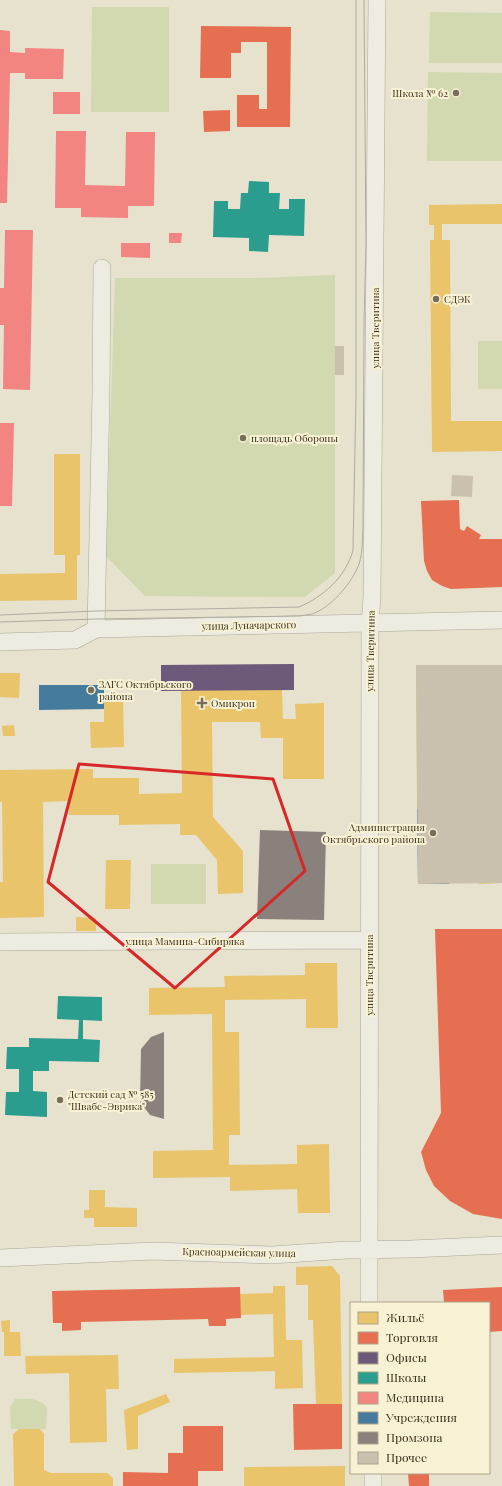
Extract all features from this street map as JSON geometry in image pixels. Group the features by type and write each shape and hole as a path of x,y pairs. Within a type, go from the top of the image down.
{"street":[{"name":"улица Тверитина","path":"369,1302 370,624 372,597 375,395 378,0"},
{"path":"96,629 102,268"},
{"name":"улица Луначарского","path":"0,642 75,640 96,629 164,626 370,624 502,620"},
{"name":"улица Мамина-Сибиряка","path":"0,942 369,940"},
{"name":"Красноармейская улица","path":"0,1258 153,1251 272,1255 502,1245"},
{"path":"373,1474 373,1486"}],"highlighted area":[{"path":"79,764 273,779 305,871 175,988 48,882"}],"green space":[{"path":"92,7 169,7 169,112 91,112"},
{"path":"430,12 502,13 502,63 429,63"},
{"path":"428,72 502,73 502,161 427,161"},
{"path":"335,275 335,573 305,597 145,596 106,556 115,278 257,278"},
{"path":"478,341 502,341 502,389 478,389"},
{"path":"151,864 206,864 206,904 151,904"},
{"path":"15,1399 36,1400 47,1407 46,1429 11,1429 10,1407"}],"building: Жильё":[{"path":"502,204 502,224 442,224 442,240 450,240 451,421 502,421 502,451 432,452 430,240 434,240 434,225 429,225 429,205"},
{"path":"54,454 80,454 80,555 77,555 77,600 0,601 0,574 65,573 65,555 54,555"},
{"path":"416,665 446,665 447,756 444,756 444,770 447,770 447,803 444,803 444,808 417,809"},
{"path":"490,665 502,665 502,704 490,704"},
{"path":"0,673 20,673 19,698 0,697"},
{"path":"181,690 282,690 283,719 296,719 295,704 324,703 324,779 283,779 283,738 261,738 260,722 212,722 213,817 243,851 243,893 218,894 217,860 196,835 180,835 180,824 119,825 119,815 69,815 69,801 43,802 44,917 0,918 0,882 3,882 0,770 93,769 93,778 139,778 139,794 182,793"},
{"path":"104,700 123,700 124,747 91,748 90,722 104,722"},
{"path":"14,725 15,736 3,736 2,726"},
{"path":"479,853 502,853 502,883 479,884"},
{"path":"106,860 131,860 130,909 105,909"},
{"path":"76,917 96,918 96,931 76,931"},
{"path":"305,963 337,963 338,1028 306,1028 306,999 225,1000 225,1032 239,1032 240,1135 229,1135 229,1165 297,1164 297,1145 329,1144 330,1213 298,1213 297,1189 230,1191 230,1177 153,1178 153,1151 213,1150 212,1014 149,1015 149,988 225,987 224,976 305,975"},
{"path":"89,1190 105,1190 105,1207 137,1208 137,1227 94,1227 94,1218 84,1218 84,1210 89,1210"},
{"path":"332,1266 340,1276 342,1404 316,1404 313,1320 308,1320 308,1285 296,1285 296,1267"},
{"path":"273,1286 285,1286 286,1340 302,1340 303,1388 275,1389 275,1371 174,1373 174,1359 274,1357 273,1314 240,1315 240,1294 273,1293"},
{"path":"10,1320 10,1332 20,1332 21,1356 4,1356 4,1332 2,1332 1,1321"},
{"path":"118,1355 119,1389 106,1389 107,1442 70,1443 69,1373 26,1374 25,1356"},
{"path":"166,1394 170,1402 138,1416 138,1449 127,1450 124,1410"},
{"path":"19,1429 40,1429 44,1434 44,1470 51,1473 107,1473 113,1478 113,1486 14,1486 13,1434"},
{"path":"345,1466 345,1486 244,1486 244,1467"}],"building: Торговля":[{"path":"201,26 291,27 290,127 237,127 237,95 259,95 259,109 267,109 267,42 241,42 241,53 231,53 231,78 200,78"},
{"path":"230,110 230,131 204,132 203,111"},
{"path":"459,500 460,529 464,531 467,526 481,535 479,539 502,539 502,587 451,589 432,580 427,571 424,561 421,501"},
{"path":"435,929 502,929 502,1219 473,1214 450,1201 434,1186 426,1170 421,1152 441,1113"},
{"path":"240,1287 241,1318 226,1319 226,1326 209,1326 208,1319 81,1322 81,1330 62,1331 62,1323 53,1323 52,1291"},
{"path":"502,1287 502,1331 490,1332 490,1302 444,1302 443,1290"},
{"path":"293,1404 342,1404 342,1449 294,1450"},
{"path":"183,1426 223,1426 223,1471 198,1471 198,1486 123,1486 123,1472 168,1473 168,1453 183,1453"},
{"path":"408,1474 429,1474 429,1486 409,1486"}],"building: Офисы":[{"path":"294,664 294,690 161,691 161,665"}],"building: Школы":[{"path":"249,181 269,182 269,193 280,193 279,209 289,209 289,199 305,199 304,236 269,235 268,252 249,251 249,238 213,237 214,201 228,201 228,209 240,209 241,193 248,193"},
{"path":"58,996 102,997 102,1021 83,1020 83,1039 100,1040 99,1062 49,1061 49,1071 33,1071 33,1091 47,1092 47,1117 5,1115 6,1092 19,1092 19,1069 6,1069 7,1047 29,1047 29,1038 78,1039 79,1020 57,1019"}],"building: Медицина":[{"path":"0,30 10,31 10,52 25,53 25,48 64,49 63,79 25,79 25,73 10,73 7,203 0,203"},
{"path":"53,92 80,92 80,114 53,114"},
{"path":"56,131 86,131 85,185 125,186 126,132 155,132 154,206 128,206 128,218 81,217 81,208 55,208"},
{"path":"5,230 33,230 30,390 3,389 4,325 0,325 0,288 4,288"},
{"path":"169,233 182,233 181,243 169,243"},
{"path":"121,243 150,243 150,258 121,257"},
{"path":"0,423 14,423 12,506 0,506"}],"building: Учреждения":[{"path":"39,685 104,685 104,709 39,710"},
{"name":"Администрация Октябрьского района","path":"448,808 449,884 418,884 417,809"}],"building: Промзона":[{"path":"260,830 326,832 324,920 257,919"},
{"path":"164,1032 164,1119 150,1115 140,1102 141,1049 151,1037"}],"building: Прочее":[{"path":"335,346 344,346 344,375 335,375"},
{"path":"452,475 473,476 472,497 451,496"},
{"path":"416,665 502,665 502,883 418,884"}],"tram line":[{"path":"0,615 96,611 299,607 325,592 345,569 353,550 356,396 356,0"},
{"path":"0,622 300,616 312,614 326,607 338,596 354,576 360,560 363,529 366,245 364,0"}],"place":[{"name":"Школа № 62","path":"456,93"},
{"name":"СДЭК","path":"436,299"},
{"name":"площадь Обороны","path":"243,438"},
{"name":"ЗАГС Октябрьского района","path":"91,690"},
{"name":"Омикрон","path":"202,703"},
{"name":"Администрация Октябрьского района","path":"433,833"},
{"name":"Детский сад № 585 \"Швабе-Эврика\"","path":"60,1100"}]}
